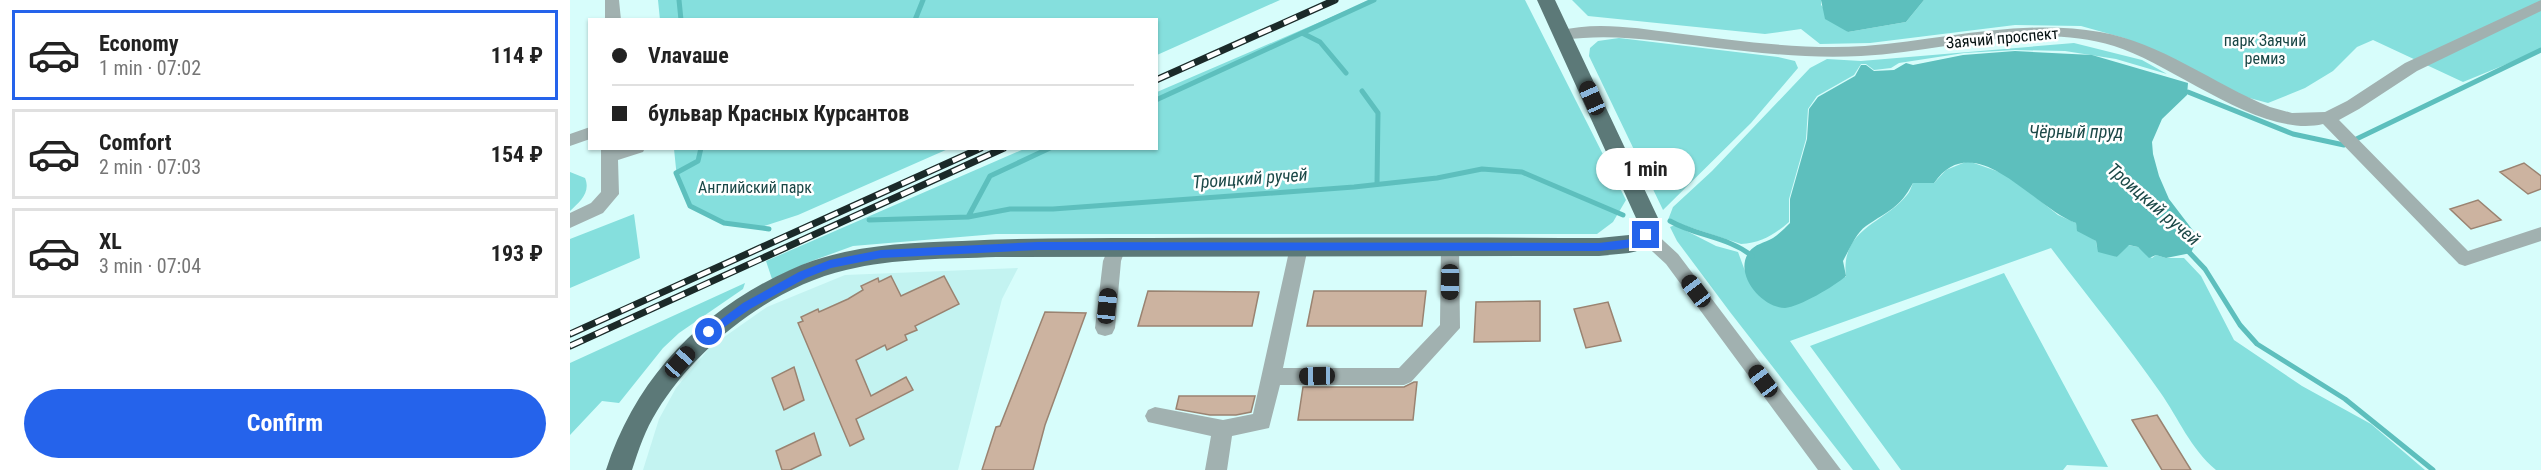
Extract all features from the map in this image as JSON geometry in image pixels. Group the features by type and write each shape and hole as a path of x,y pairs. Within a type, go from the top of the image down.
{"main road":[{"path":"619,470 636,427 674,369 709,332 768,293 830,264 881,254 1038,246 1621,246 1634,243 1646,235 1647,218 1546,0"}],"street":[{"path":"612,0 613,18"},
{"name":"Заячий проспект","path":"1563,35 1593,31 1622,32 1779,50 1832,52 1872,51 2036,33 2080,34 2115,41 2138,49 2226,94 2276,114 2298,119 2327,118 2338,114 2411,67 2541,5"},
{"path":"2327,118 2464,259 2541,234"},
{"path":"570,141 588,134"},
{"path":"570,221 586,215 607,200 612,187 610,152"},
{"path":"1646,235 1672,259 1830,470"},
{"path":"1273,377 1404,376 1450,328 1450,246"},
{"path":"1105,328 1112,261 1118,247"},
{"path":"1155,416 1223,429 1262,422 1299,247"},
{"path":"1216,470 1223,429"}],"shaded area":[{"path":"1018,268 1002,299 958,470 643,470 659,419 676,388 710,347 767,307 845,275"}],"green space":[{"path":"658,0 1280,0 1158,55 1158,18 660,18"},
{"path":"1371,0 1525,0 1626,200 1613,222 1597,234 996,234 853,246 772,279 766,261 1022,150 1158,150 1158,92"},
{"name":"парк Заячий ремиз","path":"1572,0 1821,0 1821,5 1848,32 1906,22 1924,0 2541,0 2541,50 2463,82 2373,40 2357,47 2333,71 2305,88 2268,103 2242,96 2124,38 2081,26 2015,25 1870,43 1820,44 1801,29 1765,34 1588,16"},
{"path":"1619,38 1778,57 1795,61 1798,68 1751,123 1663,210 1589,56 1590,48 1598,41"},
{"path":"2074,43 2142,60 2167,74 2116,59 2065,51 2015,50 1964,53 1899,63 1891,68 1874,70 1866,64 1861,64 1854,75 1817,96 1808,109 1806,139 1789,199 1789,222 1783,227 1761,240 1741,244 1668,220 1673,207 1712,171 1810,68 1827,59 1861,61"},
{"name":"Английский парк","path":"674,150 946,150 798,215 761,227 724,223 690,206 677,178"},
{"path":"1968,161 2008,175 2058,215 2076,223 2077,228 2096,241 2097,247 2117,257 2128,245 2138,247 2152,258 2156,255 2166,258 2184,258 2201,276 2234,340 2302,386 2371,424 2425,470 2216,470 2199,452 2147,374 2051,248 1790,341 1880,470 1853,470 1730,312 1677,241 1670,227 1675,225 1716,246 1738,252 1745,271 1846,277 1846,261 1857,237 1898,205 1908,194 1913,183 1934,183 1946,170"},
{"path":"570,172 585,178 587,188 581,200 570,211"},
{"path":"634,214 640,258 570,288 570,239"},
{"path":"2004,273 2108,467 2067,465 2063,470 1901,470 1810,346"},
{"path":"745,283 743,289 679,333 663,348 619,403 602,401 570,435 570,363"}],"water":[{"path":"1821,0 1924,0 1906,22 1848,32 1825,19"},
{"name":"Чёрный пруд","path":"2015,51 2092,55 2188,83 2187,95 2162,119 2152,142 2159,176 2169,199 2198,237 2191,253 2166,258 2156,255 2149,258 2138,247 2129,245 2117,257 2098,252 2096,241 2077,231 2076,223 2060,215 2005,176 1986,166 1968,162 1950,167 1934,183 1913,183 1898,204 1862,229 1843,261 1846,276 1834,285 1808,300 1785,308 1767,302 1759,296 1747,279 1745,261 1751,249 1773,238 1790,223 1790,199 1807,139 1809,109 1818,97 1855,76 1861,65 1866,65 1874,71 1894,70 1906,63 1913,65 1963,55"}],"building":[{"path":"2524,163 2541,176 2541,189 2528,194 2500,172"},
{"path":"2478,200 2501,220 2471,229 2450,209"},
{"path":"891,276 901,296 944,276 959,304 915,326 917,330 905,335 907,340 887,350 885,345 856,360 871,396 906,377 913,390 856,419 864,439 850,446 798,323 803,321 801,317 848,299 863,290 861,286 878,278 879,282"},
{"path":"1148,291 1259,292 1252,326 1138,326"},
{"path":"1314,291 1426,291 1422,326 1307,326"},
{"path":"1540,301 1540,341 1474,342 1476,302"},
{"path":"1608,302 1621,341 1586,348 1574,309"},
{"path":"1045,312 1086,313 1045,425 1033,470 982,470 996,427 1000,426"},
{"path":"794,367 804,400 784,410 772,378"},
{"path":"1417,382 1413,420 1298,420 1303,387 1404,387"},
{"path":"1179,396 1255,396 1251,412 1236,415 1210,415 1176,409"},
{"path":"2157,415 2191,470 2162,470 2132,420"},
{"path":"814,433 821,455 790,470 782,470 776,451"}],"waterway":[{"name":"Троицкий ручей","path":"679,0 681,18"},
{"path":"916,18 923,0"},
{"path":"1302,33 1374,0"},
{"path":"1158,99 1302,33"},
{"path":"1302,33 1320,42 1346,73"},
{"path":"2188,92 2293,134 2344,145 2541,50"},
{"path":"1362,91 1378,113 1377,184"},
{"name":"Троицкий ручей","path":"701,150 698,161 676,173 690,206 724,223 769,229"},
{"path":"968,217 990,176 1046,150"},
{"name":"Троицкий ручей","path":"968,217 1010,209 1053,209 1354,187 1437,178 1482,169 1522,172 1623,215"},
{"name":"Троицкий ручей","path":"869,220 968,217"},
{"name":"Троицкий ручей","path":"1670,221 1733,245 1752,256"},
{"name":"Троицкий ручей","path":"2187,250 2205,269 2240,325 2257,344 2345,399 2433,470"}],"railway":[{"path":"1158,79 1335,0"},
{"path":"570,334 977,150"},
{"path":"570,346 1000,150"}],"route":[{"path":"709,332 768,293 803,275 830,264 881,254 1038,246 1599,247 1634,243 1646,235"}]}
